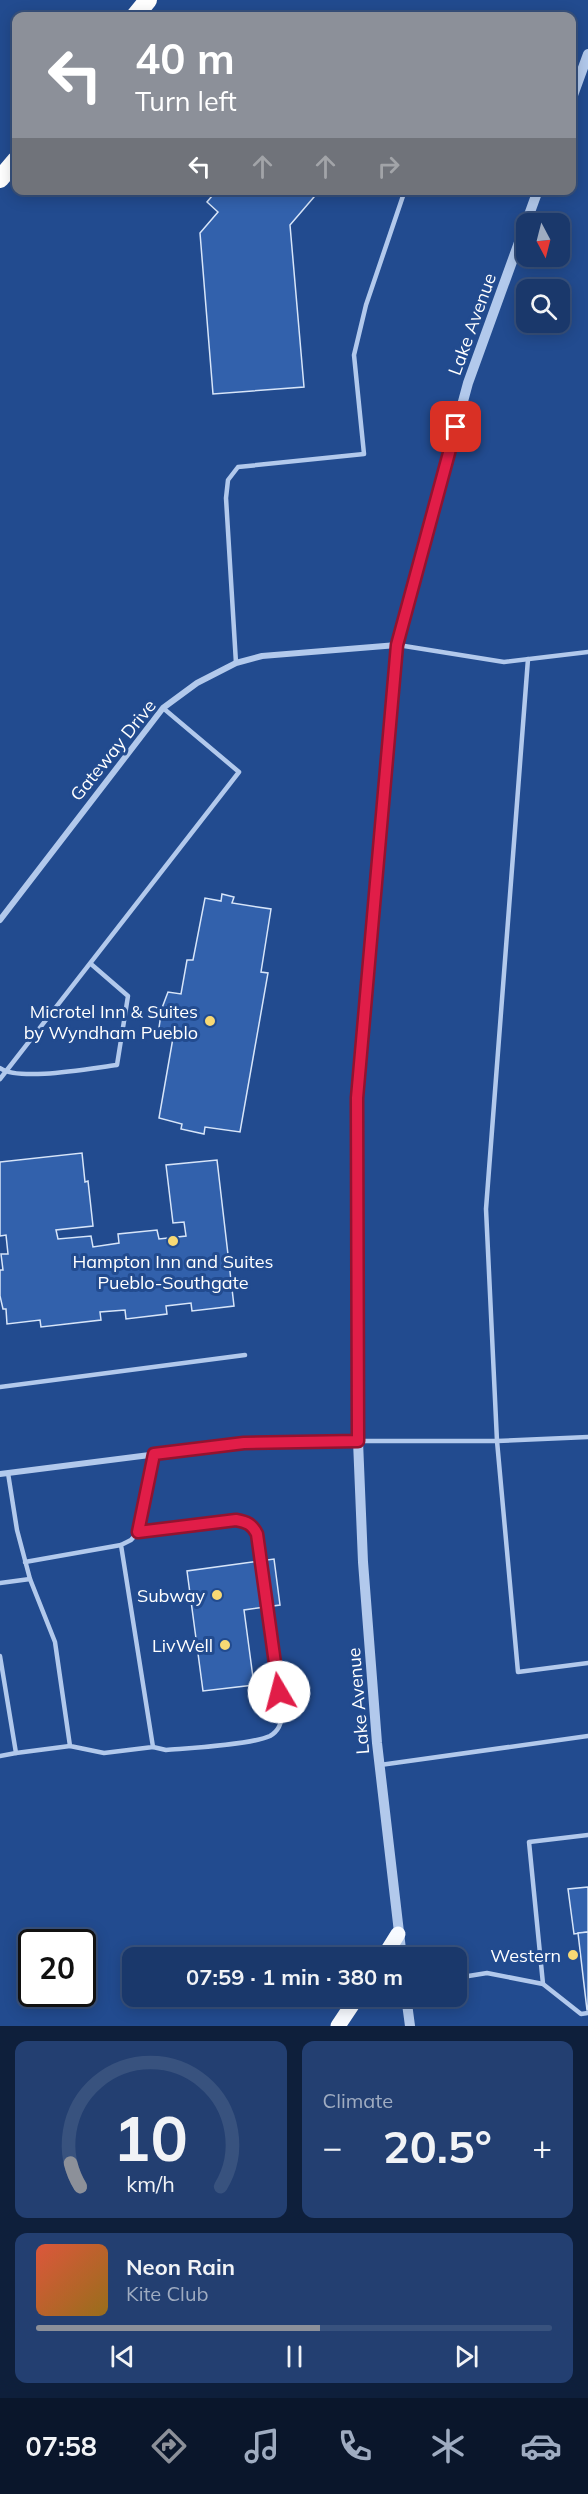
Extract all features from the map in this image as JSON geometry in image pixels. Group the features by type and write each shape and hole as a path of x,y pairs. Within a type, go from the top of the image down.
{"highway":[{"path":"138,12 148,0"},
{"path":"0,179 12,165"}],"main road":[{"path":"390,1947 399,1934"},
{"path":"338,2026 351,2007"}],"street":[{"path":"576,84 588,54"},
{"name":"Lake Avenue","path":"401,1947 380,1765 363,1562 358,1441 357,1098 397,645 468,383 536,195"},
{"name":"Gateway Drive","path":"0,920 163,708 197,683 236,663 262,656 397,645"},
{"path":"0,1474 244,1443 358,1441"},
{"path":"407,2007 410,2026"}],"lane":[{"path":"236,663 226,498 228,480 238,466 364,454 354,355 366,305 403,195"},
{"path":"397,645 504,662 588,652"},
{"path":"528,659 486,1209 497,1441 518,1672 588,1663"},
{"path":"0,1078 239,772 163,708"},
{"path":"0,1068 5,1072 35,1075 117,1065 128,996 91,964"},
{"path":"0,1387 245,1355"},
{"path":"358,1441 497,1441 588,1437"},
{"path":"25,1562 121,1545 131,1540 138,1532 154,1454"},
{"path":"8,1473 25,1562 55,1642 70,1746"},
{"path":"0,1756 70,1746 104,1753 153,1747 166,1750 255,1740 270,1736 282,1722 257,1534 253,1526 246,1521 236,1520 138,1532"},
{"path":"121,1545 153,1747"},
{"path":"0,1583 30,1579"},
{"path":"0,1656 16,1753"},
{"path":"380,1765 588,1736"},
{"path":"543,1984 529,1842 588,1835"},
{"path":"467,1976 487,1973 543,1984 581,2014 588,2013"}],"building":[{"path":"213,195 316,195 290,225 304,387 213,394 200,233 218,212 207,202"},
{"name":"Microtel Inn & Suites by Wyndham Pueblo","path":"222,894 234,897 232,903 271,909 261,972 268,973 240,1132 205,1127 204,1134 181,1129 182,1124 159,1118 173,1038 158,1034 162,1008 168,992 181,994 187,960 193,960 205,898 221,901"},
{"name":"Hampton Inn and Suites Pueblo-Southgate","path":"82,1153 93,1226 56,1230 58,1239 91,1236 93,1247 119,1243 118,1234 157,1230 159,1239 186,1236 184,1222 173,1223 166,1165 217,1160 234,1306 192,1311 191,1303 166,1306 167,1314 126,1319 125,1310 100,1312 101,1320 41,1327 40,1320 7,1324 6,1309 3,1309 0,1296 0,1270 3,1270 1,1254 8,1254 6,1235 0,1236 0,1162"},
{"path":"274,1559 280,1605 244,1610 254,1685 203,1691 187,1571"},
{"path":"588,1887 588,1932 574,1934 568,1889"},
{"path":"588,1932 588,2010 587,2010 578,1933"}],"place":[{"name":"Microtel Inn & Suites by Wyndham Pueblo","path":"210,1021"},
{"name":"Hampton Inn and Suites Pueblo-Southgate","path":"173,1241"},
{"name":"Subway","path":"217,1595"},
{"name":"LivWell","path":"225,1645"},
{"name":"Western","path":"573,1955"}],"route":[{"path":"279,1692 257,1534 253,1526 246,1521 236,1520 138,1532 154,1454 244,1443 358,1441 357,1098 397,645 456,427"}]}
